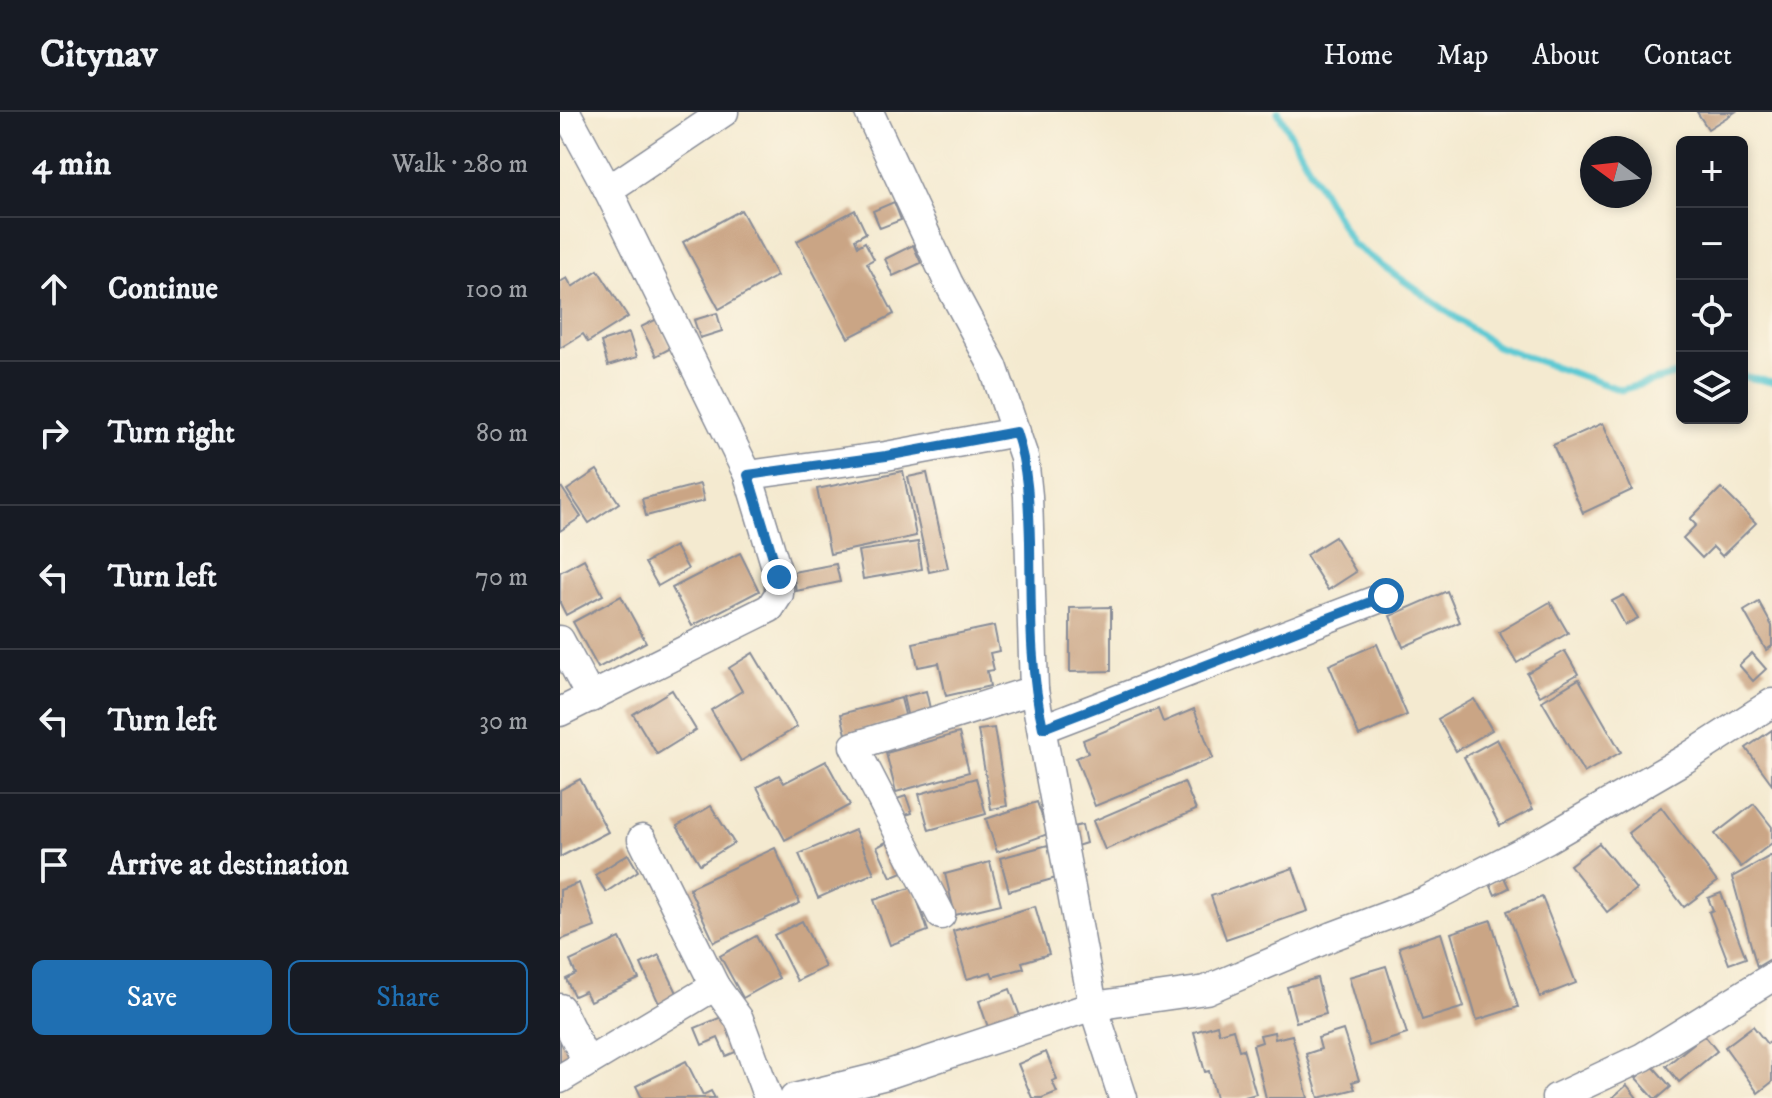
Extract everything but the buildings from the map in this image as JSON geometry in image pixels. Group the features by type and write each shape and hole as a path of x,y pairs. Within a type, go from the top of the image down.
{"street":[{"path":"560,712 770,608 779,594 779,577 748,475 608,190 566,112"},
{"path":"608,190 724,112"},
{"path":"869,112 948,282 993,366 1024,457 1034,690 1093,1006 1123,1098"},
{"path":"748,475 886,456 1016,432"},
{"path":"1043,728 1386,596"},
{"path":"560,640 591,698"},
{"path":"941,915 854,746 1034,690"},
{"path":"794,1098 883,1076 1093,1006 1206,990 1333,936 1426,901 1547,839 1685,759 1772,703"},
{"path":"642,839 715,986 739,1019 768,1098"},
{"path":"1556,1098 1643,1057 1772,977"},
{"path":"560,1079 715,986"},
{"path":"560,1008 587,1062"}],"waterway":[{"path":"1278,112 1352,244 1496,346 1621,390 1676,375"},
{"path":"1748,377 1772,382"}],"route":[{"path":"779,577 748,475 886,456 1016,432 1024,457 1028,496 1034,690 1043,728 1386,596"}]}
